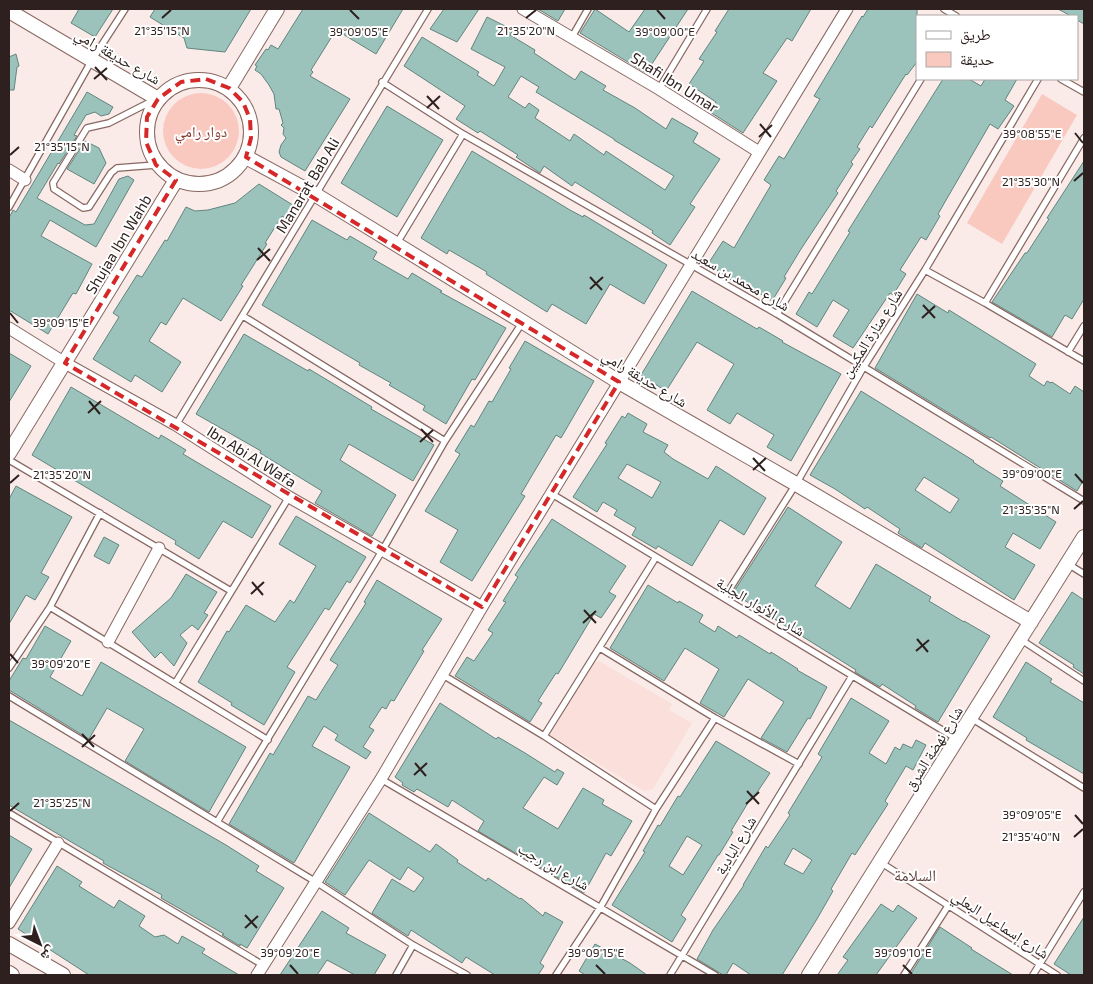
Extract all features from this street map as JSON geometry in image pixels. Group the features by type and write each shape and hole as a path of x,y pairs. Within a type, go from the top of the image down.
{"street":[{"path":"229,88 277,9"},
{"name":"Shafi Ibn Umar","path":"523,9 659,89 759,152"},
{"path":"260,970 381,779 482,607 847,9"},
{"name":"شارع حديقة رامي","path":"9,11 158,99"},
{"path":"206,79 229,88 243,102 250,119 251,138 246,156 233,172 215,182 195,185 176,180 156,165 146,142 147,117 158,99 181,82 206,79"},
{"name":"شارع حديقة رامي","path":"246,156 316,195 619,382 1031,622"},
{"path":"9,170 25,180"},
{"name":"Shujaa Ibn Wahb","path":"9,453 176,180"},
{"name":"Ibn Abi Al Wafa","path":"9,328 65,364 176,425 289,497 482,607"},
{"name":"شارع نهضة الشرق","path":"809,975 1084,537"},
{"path":"108,642 159,548"},
{"path":"9,923 58,843"},
{"path":"9,944 63,975"}],"lane":[{"path":"9,207 92,60 125,9"},
{"name":"Manarat Bab Ali","path":"176,425 316,195 382,82 428,9"},
{"path":"572,37 588,9"},
{"path":"659,89 707,9"},
{"path":"776,314 920,80"},
{"name":"شارع منارة المكيين","path":"724,598 796,484 863,368 925,270 1037,80"},
{"path":"1063,80 1084,92"},
{"name":"شارع محمد بن سعيد","path":"382,82 463,134 776,314 1084,501"},
{"path":"156,165 117,168 111,173 89,207 83,208 54,189 53,183 87,128 109,123 158,99"},
{"path":"396,245 463,134"},
{"path":"985,303 1084,138"},
{"path":"925,270 1084,362"},
{"path":"243,316 444,441"},
{"path":"218,822 382,551 444,441 523,322"},
{"path":"1068,352 1084,326"},
{"path":"9,460 231,591"},
{"name":"شارع الأنوار الجلية","path":"552,494 957,739"},
{"path":"176,682 289,497"},
{"path":"9,668 50,607 100,513"},
{"path":"544,736 656,557"},
{"path":"1068,564 1084,574"},
{"path":"50,607 176,682 268,740"},
{"path":"1020,639 1084,681"},
{"path":"600,648 715,718 799,764"},
{"path":"443,675 544,736 656,809"},
{"name":"شارع البادية","path":"670,975 852,676"},
{"path":"9,696 316,882 413,945 467,975"},
{"path":"556,975 600,908 656,809 715,718"},
{"path":"971,718 1084,788"},
{"name":"شارع ابن رجب","path":"381,779 715,975"},
{"path":"9,813 260,970"},
{"name":"شارع إسماعيل البعلي","path":"880,862 1057,975"},
{"path":"1033,975 1084,892"},
{"path":"904,975 948,906"},
{"path":"396,975 413,945"}],"highlighted area":[{"path":"206,79 229,88 243,102 250,119 251,138 246,157 619,382 482,607 65,363 176,180 156,165 146,142 147,117 158,99 181,82"}],"shaded area":[{"path":"599,661 672,704 669,710 692,723 653,789 644,791 550,735 593,663"}],"green space":[{"name":"دوار رامي","path":"201,93 215,96 228,104 236,117 239,131 236,145 228,158 215,166 201,169 187,166 174,158 166,145 163,131 166,117 174,104 187,96"},
{"path":"1042,94 1077,115 1002,244 967,223"}],"building":[{"path":"79,9 113,9 95,37 71,23"},
{"path":"155,9 251,9 225,52 187,48 184,38 150,17"},
{"path":"303,9 403,9 376,54 336,30 311,70 313,72 310,76 350,99 305,171 281,157 279,152 286,138 283,134 284,128 281,125 283,123 279,109 276,109 274,94 269,85 261,74 255,70 257,66 255,65 266,49 268,50 271,45 278,49"},
{"path":"444,9 479,9 457,42 430,29"},
{"path":"538,9 565,9 558,21"},
{"path":"595,9 629,32 645,9 688,9 646,73 580,33"},
{"path":"729,9 811,9 792,41 787,38 763,73 777,81 743,133 710,112 716,102 689,84 704,61 699,59 717,32 715,31"},
{"path":"868,9 917,9 916,63 906,74 872,128 870,126 857,147 860,149 836,191 838,193 801,249 772,301 735,278 733,281 708,264 723,241 734,248 771,185 764,180 779,156 784,159 820,99 814,96"},
{"path":"1058,9 1084,9 1084,24 1078,21 1078,15 1069,15"},
{"path":"487,17 513,30 510,35 535,50 534,53 575,80 581,71 606,86 603,90 635,108 666,129 672,118 698,133 693,142 720,159 690,204 695,207 670,245 652,233 653,231 575,182 572,186 544,166 540,173 516,157 518,155 480,131 478,133 456,119 465,106 404,66 422,37 479,72 477,75 494,86 505,67 471,49","holes":["521,76 539,87 536,92 674,176 665,190 606,151 604,155 574,134 570,141 535,118 539,110 529,103 525,108 508,97"]},
{"path":"16,54 19,66 17,67 14,90 9,90 9,57"},
{"path":"942,80 971,80 981,86 984,80 1016,80 1005,100 1014,106 998,129 990,124 938,214 940,216 926,240 921,237 900,270 906,274 893,295 890,293 853,348 833,336 849,310 833,300 817,327 796,314 809,292 812,294 850,232 848,231"},
{"path":"87,92 113,107 109,114 101,116 95,112 86,115 74,135 77,136 37,198 85,225 94,224 119,179 128,176 134,180 96,247 50,220 41,236 92,264 76,294 73,293 48,334 9,310 9,218 13,210 16,212"},
{"path":"387,106 443,140 397,217 341,183"},
{"path":"85,141 99,148 106,163 94,184 67,169"},
{"path":"472,151 667,265 644,304 610,284 586,324 552,304 547,312 486,274 487,272 449,250 447,254 421,238"},
{"path":"1084,161 1084,299 1072,319 1065,315 1052,337 992,302 1025,253 1027,253"},
{"path":"259,184 296,207 287,220 282,216 221,321 183,298 166,325 161,322 149,341 181,362 162,392 135,375 131,382 93,359 119,317 113,313 137,275 142,277 165,240 167,241 186,207 195,211 208,210 235,203"},
{"path":"312,220 347,240 350,236 377,252 373,259 408,279 412,273 442,291 440,292 506,328 475,380 472,379 446,424 423,410 425,406 389,385 391,383 262,305"},
{"path":"692,291 757,329 759,327 782,342 841,374 791,461 767,447 774,435 737,413 730,424 707,410 734,364 697,342 666,391 641,375"},
{"path":"917,294 948,313 949,310 1036,364 1029,376 1044,386 1047,381 1052,382 1070,394 1075,386 1084,392 1084,479 1077,491 875,368"},
{"path":"244,334 308,371 309,369 372,407 371,409 434,445 413,481 349,444 340,460 396,495 372,536 315,503 322,491 260,453 261,451 196,414"},
{"path":"525,341 594,381 561,438 556,435 521,494 525,496 472,581 440,562 458,530 425,511 460,454 455,451 471,425 474,427 489,401 492,402"},
{"path":"9,353 31,366 9,402"},
{"path":"71,387 159,439 161,435 186,450 183,454 271,506 252,538 223,521 199,559 175,544 176,541 32,455"},
{"path":"861,391 974,461 1003,481 1000,486 1056,522 1040,549 1013,533 1005,547 1035,565 1014,600 925,543 922,548 898,533 900,529 867,507 865,509 810,475","holes":["924,477 959,499 950,513 915,490"]},
{"path":"628,413 647,424 643,432 668,445 664,452 708,479 716,466 766,498 744,535 720,520 692,566 658,546 656,549 632,535 636,528 614,515 617,510 603,502 597,512 573,497 607,444 605,443 622,416 625,418","holes":["627,464 661,482 652,498 618,478"]},
{"path":"16,486 72,517 41,573 49,577 35,600 26,595 9,624 9,499"},
{"path":"788,507 842,542 815,586 850,609 876,564 931,597 929,601 990,636 938,722 882,684 880,687 855,672 856,670 733,593"},
{"path":"296,516 366,557 350,583 347,581 329,610 325,608 287,667 295,672 264,725 198,682 227,631 229,632 246,605 275,622 290,600 294,603 316,566 279,544"},
{"path":"552,519 626,566 609,592 616,596 601,618 594,614 558,674 556,673 538,701 542,703 530,722 455,676 467,657 474,661 493,633 488,630 506,602 503,601 518,577 515,575"},
{"path":"104,537 119,545 109,564 94,556"},
{"path":"186,574 217,592 204,613 208,615 198,630 192,625 180,635 187,643 174,666 161,652 155,658 132,632 171,598"},
{"path":"377,580 442,619 422,650 424,651 394,701 391,700 386,709 382,707 369,727 374,730 363,747 371,752 366,759 335,740 338,735 324,726 312,746 350,767 294,863 229,824 270,753 273,755 308,696 316,700 338,665 330,660 366,603 364,602"},
{"path":"648,585 703,615 699,622 715,632 718,626 737,638 739,635 770,654 771,652 827,687 810,719 808,718 787,752 761,738 784,702 748,679 724,717 700,703 719,669 685,648 664,681 610,648"},
{"path":"1072,592 1084,600 1084,674 1073,667 1074,665 1039,643"},
{"path":"45,626 71,641 50,677 82,696 101,662 246,747 209,812 125,761 144,729 107,708 89,739 9,690 9,681 23,658 26,659"},
{"path":"1026,662 1052,679 1050,682 1084,703 1084,774 1026,740 1027,738 993,717"},
{"path":"851,698 889,721 869,753 886,764 895,747 900,750 903,744 912,748 916,740 926,745 913,770 906,766 885,801 888,804 855,855 852,853 831,889 833,891 817,919 782,975 751,975 733,963 726,975 723,975 697,959 713,930 744,885 766,846 768,848 790,815 788,813 822,757 818,754","holes":["793,848 812,860 803,874 784,864"]},
{"path":"440,703 496,739 498,737 555,772 557,769 564,773 557,785 544,777 523,808 558,829 583,788 604,800 602,804 632,821 611,856 606,853 584,893 478,831 484,821 452,800 448,807 417,789 414,792 402,785 403,783 395,777"},
{"path":"9,720 226,845 259,866 256,871 284,888 247,948 240,944 240,946 222,935 224,934 161,898 162,895 103,863 104,861 9,805"},
{"path":"716,741 770,773 754,797 752,796 731,831 733,832 681,915 686,919 672,942 612,905 645,852 643,851 658,825 660,826 678,796 680,797","holes":["687,836 702,845 683,875 669,866"]},
{"path":"369,813 430,852 436,844 458,860 457,862 486,881 488,878 521,898 543,916 545,912 563,922 540,963 544,966 538,975 495,975 466,957 462,963 411,930 408,936 372,913 392,879 414,892 424,878 408,867 400,880 369,860 345,895 325,882"},
{"path":"9,835 32,849 9,888"},
{"path":"57,866 82,882 79,886 114,908 119,900 145,916 139,926 155,937 164,935 178,944 182,936 205,949 202,953 239,975 89,975 18,929"},
{"path":"881,904 893,912 898,905 917,918 876,975 837,975 848,960 843,957"},
{"path":"322,911 349,928 346,933 386,955 374,975 355,975 327,960 317,975 280,975"},
{"path":"1084,917 1084,975 1071,975 1054,964"},
{"path":"940,927 971,949 1013,975 910,975"},
{"path":"595,944 630,963 647,975 585,975 579,971"}],"district":[{"name":"السلامة","path":"915,874"}]}
